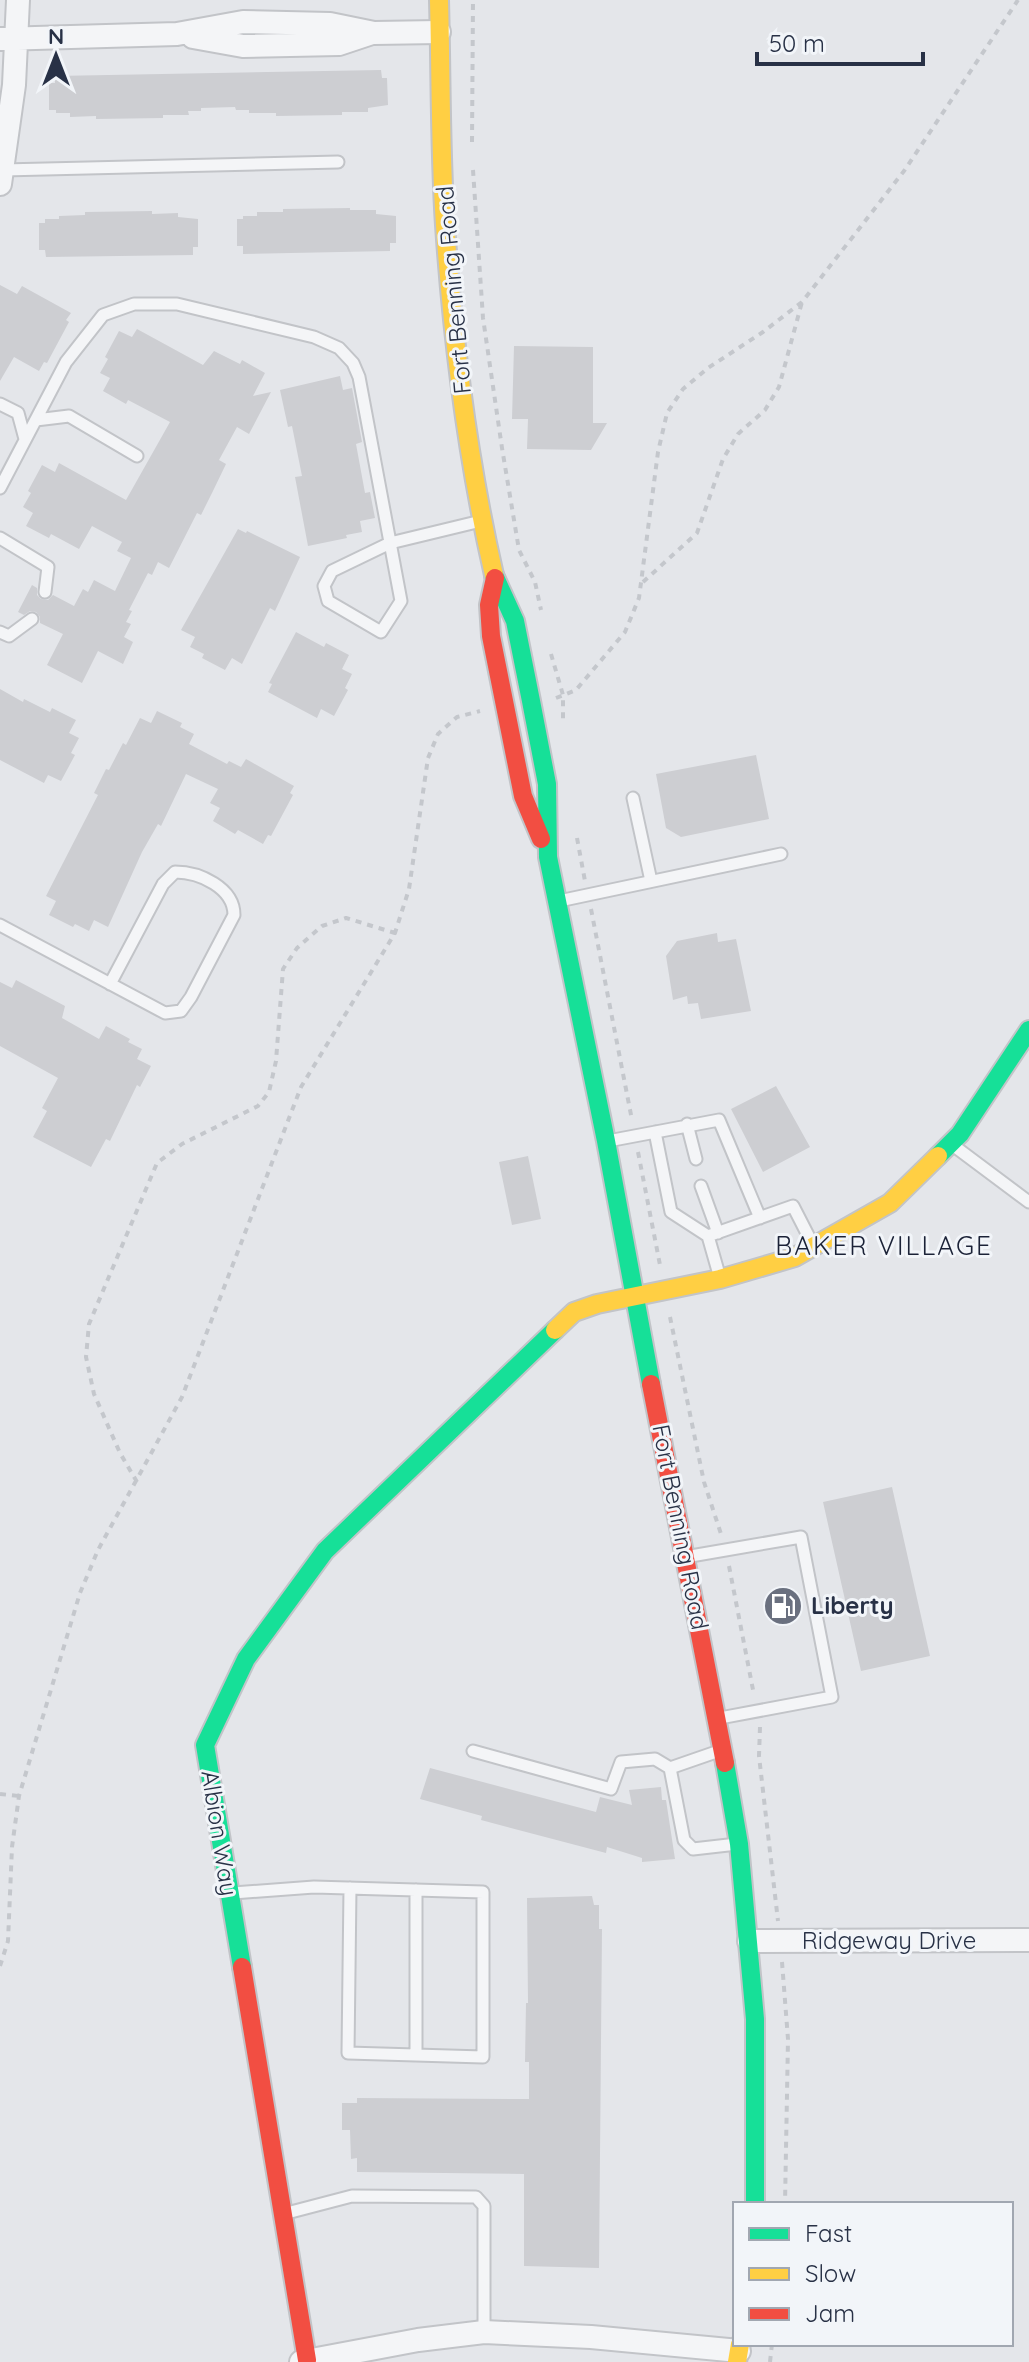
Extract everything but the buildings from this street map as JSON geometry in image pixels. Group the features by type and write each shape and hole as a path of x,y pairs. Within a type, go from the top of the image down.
{"street":[{"path":"2,177 14,85 8,39 18,0"},
{"name":"Fort Benning Road","path":"439,0 445,222 454,334 482,521 495,578 515,621 531,701 547,784 548,857 556,901 606,1141 684,1558 724,1750 739,1844 756,2043 755,2202"},
{"path":"8,39 177,34 243,22 330,24 374,33 439,32"},
{"name":"Fort Benning Road","path":"495,578 489,605 491,636 523,796 548,857"},
{"name":"Albion Way","path":"304,2361 205,1745 246,1659 325,1551 574,1312 720,1279 795,1257 890,1203 960,1134 1029,1030"},
{"name":"Ridgeway Drive","path":"749,1941 1029,1940"},
{"path":"304,2361 418,2340 484,2332 591,2337 739,2352"}],"lane":[{"path":"2,177 338,162"},
{"path":"0,488 66,362 103,315 134,304 177,304 314,337 339,348 353,363 359,377 390,543 401,601 381,632 328,601 324,586 332,571 390,543 482,521"},
{"path":"0,404 18,413 25,439"},
{"path":"36,420 69,416 137,456"},
{"path":"0,538 48,567 45,592"},
{"path":"0,632 9,636 32,619"},
{"path":"633,798 651,881"},
{"path":"556,901 781,854"},
{"path":"0,925 110,984 165,1013 181,1011 234,915 234,903 228,892 190,872 175,872 163,884 110,984"},
{"path":"606,1141 719,1120 760,1218"},
{"path":"687,1124 696,1159"},
{"path":"655,1132 671,1212 713,1235 793,1206 814,1246"},
{"path":"950,1144 1029,1202"},
{"path":"701,1186 720,1279"},
{"path":"684,1558 801,1537 832,1697 718,1719"},
{"path":"670,1768 724,1750"},
{"path":"473,1751 611,1789 621,1762 655,1759 670,1768 684,1840 693,1849 739,1844"},
{"path":"228,1893 314,1887 350,1888 483,1892 483,2057 348,2053 350,1888"},
{"path":"416,1890 416,2055"},
{"path":"282,2214 352,2196 476,2197 484,2206 484,2332"}],"path":[{"path":"642,584 697,533 723,459 738,434 765,410 779,387 802,302"},
{"path":"137,1482 120,1453 94,1394 86,1357 89,1324 157,1163 182,1144 258,1106 269,1092 276,1061 283,969 297,948 322,926 346,918 395,933"},
{"path":"704,1482 726,1550 758,1711 759,1756"},
{"path":"0,1966 8,1941 12,1847 19,1796 80,1593"},
{"path":"0,1794 19,1796"}],"traffic: fast":[{"path":"494,575 515,621 531,701 547,784 548,857 606,1141 651,1384"},
{"path":"938,1156 960,1134 1029,1030"},
{"path":"242,1967 205,1745 246,1659 325,1551 555,1330"},
{"path":"725,1763 739,1844 755,2019 755,2202"}],"traffic: slow":[{"path":"439,0 443,197 452,313 469,445 494,575"},
{"path":"555,1330 574,1312 597,1304 720,1279 795,1257 890,1203 938,1156"},
{"path":"737,2362 740,2346"}],"traffic: jam":[{"path":"495,578 489,605 491,636 523,796 541,839"},
{"path":"651,1384 725,1763"},
{"path":"242,1967 307,2360"}],"place":[{"name":"Liberty","path":"783,1606"}],"district":[{"name":"BAKER VILLAGE","path":"884,1246"}]}
